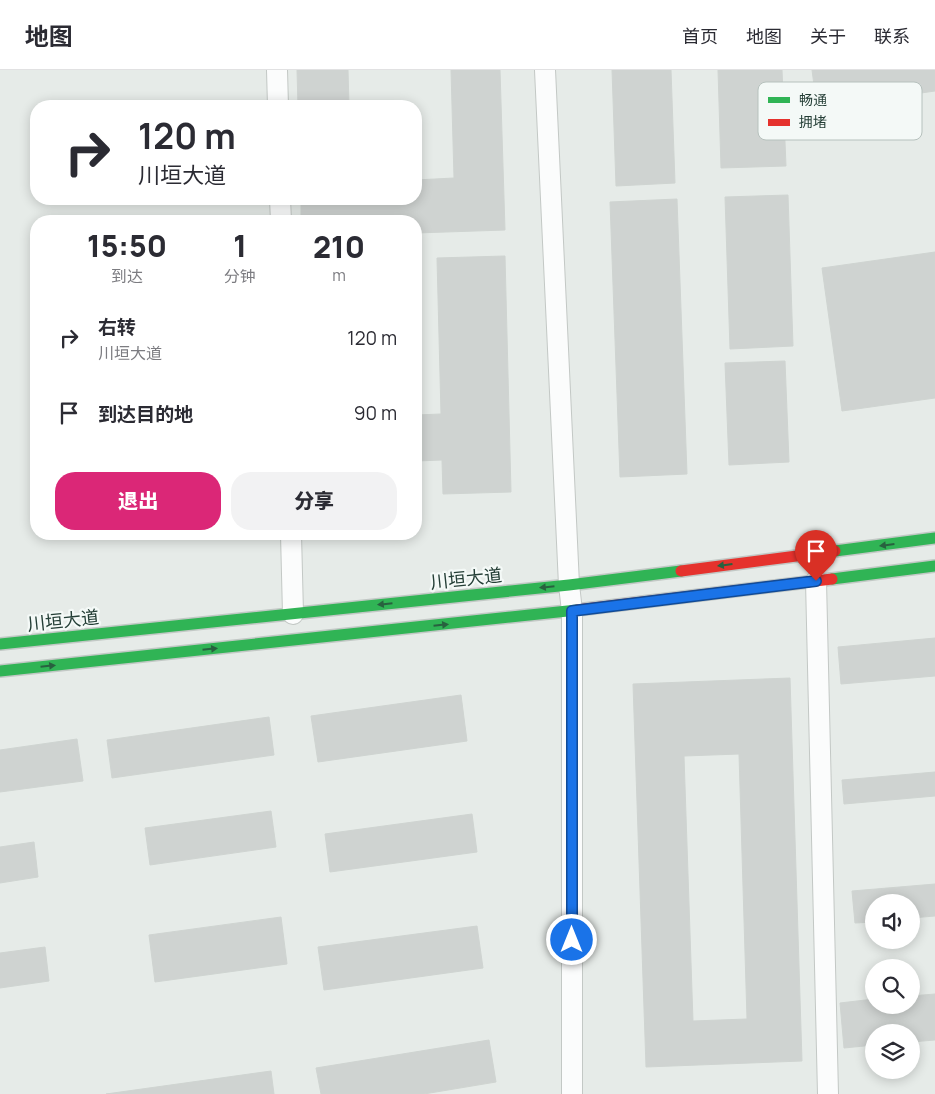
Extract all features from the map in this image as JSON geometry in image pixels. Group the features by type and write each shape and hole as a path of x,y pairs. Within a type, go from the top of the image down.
{"main road":[{"name":"川垣大道","path":"0,644 569,585 935,538"},
{"path":"0,671 572,611 935,566"}],"street":[{"path":"277,70 278,100"},
{"path":"545,70 569,585 572,611 572,1094"},
{"path":"291,540 294,614"},
{"path":"816,581 828,1094"}],"building":[{"path":"297,70 348,70 349,100 298,100"},
{"path":"451,70 500,70 505,230 422,233 422,215 301,215 301,205 422,205 422,180 454,178"},
{"path":"612,70 671,70 675,183 616,186"},
{"path":"718,70 782,70 782,82 758,82 758,140 785,140 786,166 721,168"},
{"path":"812,70 935,70 935,91 922,93 922,82 814,82"},
{"path":"788,195 793,346 730,349 725,197"},
{"path":"677,199 687,474 620,477 610,202"},
{"path":"935,252 935,398 842,411 822,268"},
{"path":"505,256 511,492 443,494 442,460 422,461 422,415 441,414 437,258"},
{"path":"785,361 789,462 729,465 725,363"},
{"path":"935,638 935,676 841,684 838,647"},
{"path":"790,678 802,1061 646,1067 633,684","holes":["739,754 747,1019 693,1021 684,756"]},
{"path":"461,695 467,741 318,762 311,716"},
{"path":"269,717 274,755 112,778 107,740"},
{"path":"77,739 83,781 0,792 0,750"},
{"path":"935,772 935,796 844,804 842,780"},
{"path":"271,811 276,847 150,865 145,828"},
{"path":"472,814 477,852 330,872 325,834"},
{"path":"34,842 38,877 0,883 0,847"},
{"path":"935,884 935,916 920,917 920,894 865,894 865,922 855,923 852,891"},
{"path":"281,917 287,964 155,982 149,935"},
{"path":"477,926 483,968 324,990 318,947"},
{"path":"45,947 49,981 0,988 0,953"},
{"path":"935,994 935,1040 920,1041 920,1024 865,1024 865,1046 844,1048 840,1003 865,1000 865,1014 920,1014 920,995"},
{"path":"489,1040 496,1082 424,1094 321,1094 316,1068"},
{"path":"271,1071 274,1094 106,1094"}],"traffic: fast":[{"path":"835,551 935,538"},
{"path":"832,579 935,566"},
{"path":"0,644 569,585 681,571"},
{"path":"0,671 577,610"}],"traffic: jam":[{"path":"681,571 835,551"},
{"path":"577,610 832,579"}],"route":[{"path":"572,940 572,611 816,581"}]}
